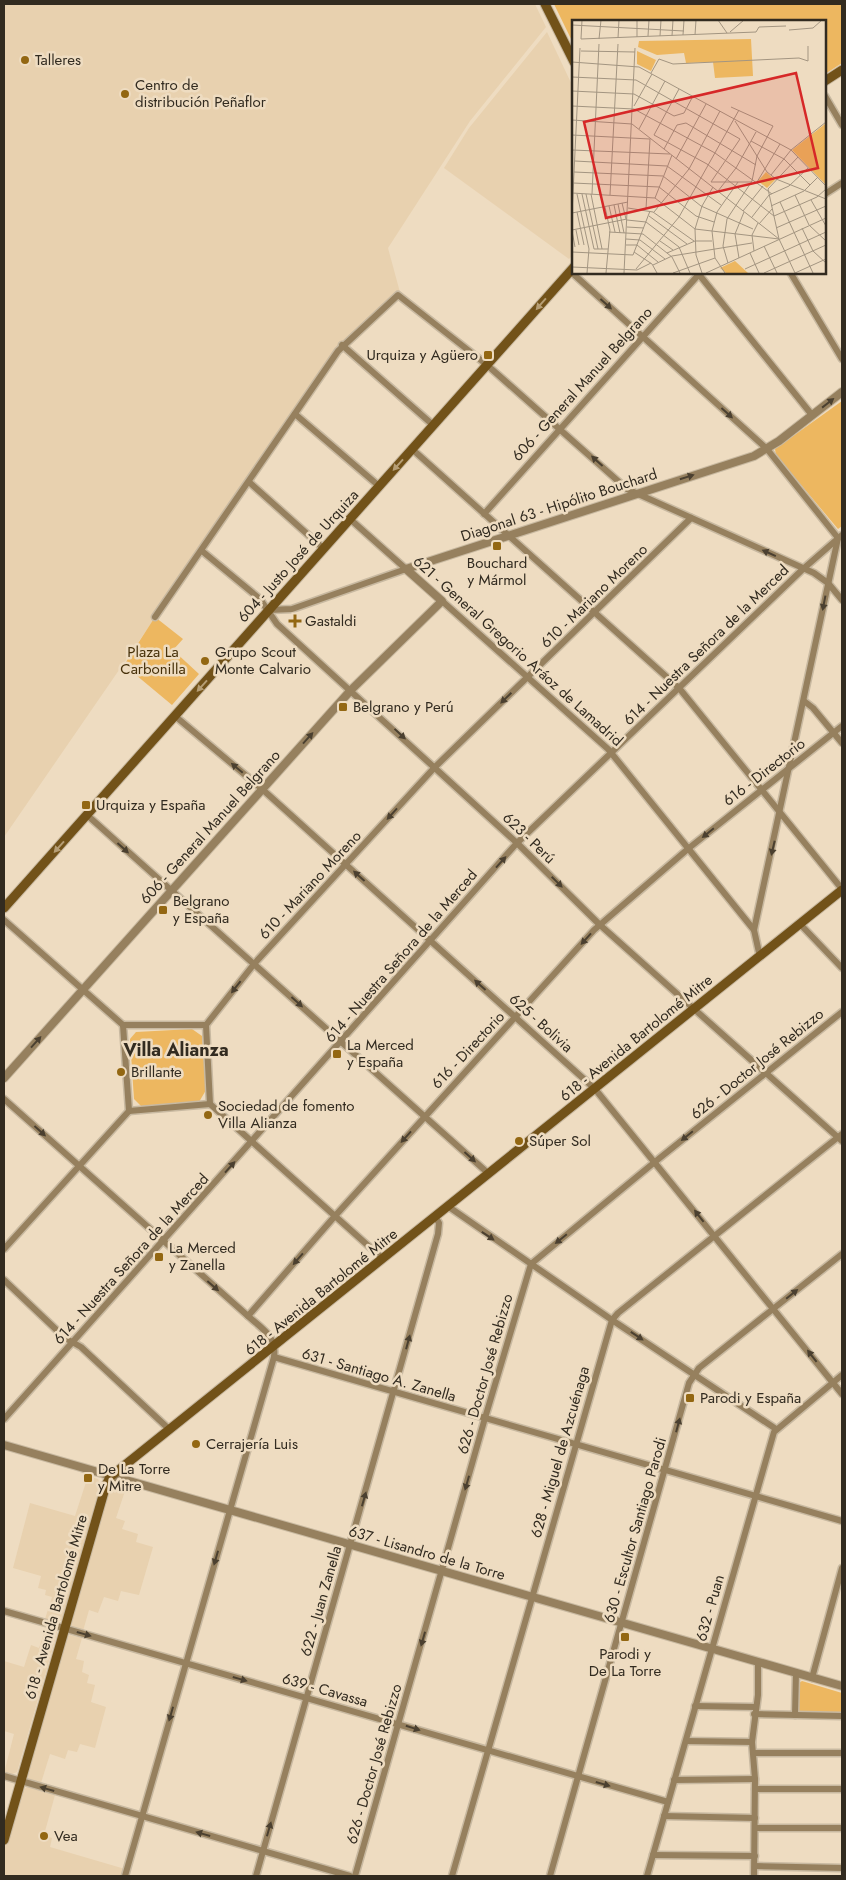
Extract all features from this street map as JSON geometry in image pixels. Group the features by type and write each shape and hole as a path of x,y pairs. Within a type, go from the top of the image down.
{"main road":[{"path":"545,4 572,58"},
{"path":"826,80 842,70"},
{"name":"604 - Justo José de Urquiza","path":"4,908 572,269"},
{"name":"618 - Avenida Bartolomé Mitre","path":"4,1840 64,1628 110,1477 436,1218 842,890"}],"street":[{"path":"826,98 842,125"},
{"path":"826,193 842,184"},
{"path":"577,274 642,336 767,449 840,536 828,583 781,814 754,930"},
{"name":"606 - General Manuel Belgrano","path":"484,514 698,274"},
{"path":"700,274 812,415"},
{"path":"791,274 842,359"},
{"path":"155,617 342,345 395,296 401,296 487,365 635,494 803,568 828,583 842,600"},
{"path":"342,345 433,425"},
{"name":"Diagonal 63 - Hipólito Bouchard","path":"269,610 292,608 754,456 767,449 842,392"},
{"path":"295,414 379,486"},
{"path":"412,449 508,537 679,688 842,890"},
{"path":"249,482 324,549"},
{"name":"610 - Mariano Moreno","path":"206,1025 254,964 435,766 692,518"},
{"name":"621 - General Gregorio Aráoz de Lamadrid","path":"350,519 612,754 754,930 760,957"},
{"name":"614 - Nuestra Señora de la Merced","path":"4,1419 163,1243 517,843 612,754 803,568 840,536"},
{"name":"623 - Perú","path":"202,551 260,600 278,624 435,766 600,924 766,1073 841,1137"},
{"name":"606 - General Manuel Belgrano","path":"4,1078 351,690 442,601"},
{"path":"804,701 813,708 842,744"},
{"name":"625 - Bolivia","path":"175,716 262,789 595,1088 775,1308 842,1394"},
{"name":"616 - Directorio","path":"248,1316 335,1216 600,924 689,848 842,726"},
{"path":"87,815 489,1174"},
{"path":"4,920 123,1025 206,1025 210,1104 384,1258"},
{"path":"800,924 842,968"},
{"name":"626 - Doctor José Rebizzo","path":"355,1876 485,1418 531,1264 842,1012"},
{"path":"123,1025 129,1111"},
{"path":"4,1099 163,1243 248,1316 272,1338 275,1345 274,1357 125,1876"},
{"path":"4,1249 129,1111 210,1104"},
{"path":"612,1320 618,1313 841,1137"},
{"path":"449,1207 612,1320 776,1428 842,1375"},
{"name":"622 - Juan Zanella","path":"256,1876 395,1392 438,1234 439,1223 436,1218"},
{"name":"630 - Escultor Santiago Parodi","path":"550,1876 623,1623 689,1383 694,1374 842,1254"},
{"path":"4,1280 170,1430"},
{"name":"628 - Miguel de Azcuénaga","path":"452,1876 612,1320"},
{"name":"631 - Santiago A. Zanella","path":"274,1357 842,1521"},
{"name":"632 - Puan","path":"646,1876 776,1428"},
{"name":"637 - Lisandro de la Torre","path":"4,1445 842,1686"},
{"path":"812,1678 842,1568"},
{"name":"639 - Cavassa","path":"4,1611 668,1802"},
{"path":"754,1876 756,1828 752,1742 754,1714 758,1695 758,1662"},
{"path":"796,1673 796,1715"},
{"path":"695,1706 756,1707"},
{"path":"754,1714 842,1716"},
{"path":"686,1741 752,1742"},
{"path":"754,1753 842,1753"},
{"path":"4,1776 350,1876"},
{"path":"674,1780 755,1779"},
{"path":"755,1789 842,1789"},
{"path":"664,1816 755,1818"},
{"path":"756,1828 842,1828"},
{"path":"653,1855 755,1856"},
{"path":"755,1866 842,1868"}],"shaded area":[{"path":"4,4 535,4 546,27 470,121 388,248 401,296 345,342 4,837"},
{"path":"547,32 572,85 572,256 569,259 444,168 469,128"},
{"path":"88,1476 98,1479 101,1486 63,1619 57,1623 45,1619 52,1597 45,1595 46,1590 38,1588 41,1576 13,1568 30,1503 75,1516"},
{"path":"115,1483 127,1485 116,1518 125,1521 122,1529 138,1534 136,1542 153,1547 139,1595 121,1591 118,1601 104,1597 98,1613 89,1610 83,1631 73,1628 71,1623 109,1491"},
{"path":"46,1627 57,1632 56,1637 17,1772 10,1775 4,1773 14,1734 4,1731 4,1661 24,1667 31,1645 39,1648"},
{"path":"70,1635 82,1638 76,1659 84,1661 82,1672 89,1675 87,1683 95,1685 91,1702 106,1707 95,1748 80,1744 77,1752 68,1750 65,1759 50,1754 41,1783 29,1780 26,1775 65,1638"},
{"path":"27,1787 55,1795 44,1835 52,1838 50,1847 125,1869 123,1876 4,1876 4,1849 20,1793"}],"green space":[{"path":"554,4 842,4 842,63 826,73 826,20 572,20 572,41"},
{"path":"842,401 842,526 838,529 776,455 775,449"},
{"name":"Plaza La Carbonilla","path":"155,617 183,639 173,650 199,674 172,705 124,665"},
{"path":"192,1029 202,1036 206,1090 199,1102 141,1106 134,1099 130,1039 136,1032"},
{"path":"802,1681 842,1693 842,1712 799,1713 799,1683"}],"place":[{"name":"Talleres","path":"25,60"},
{"name":"Centro de distribución Peñaflor","path":"125,94"},
{"name":"Urquiza y Agüero","path":"488,355"},
{"name":"Bouchard y Mármol","path":"497,546"},
{"name":"Gastaldi","path":"295,621"},
{"name":"Grupo Scout Monte Calvario","path":"205,661"},
{"name":"Belgrano y Perú","path":"343,707"},
{"name":"Urquiza y España","path":"86,805"},
{"name":"Belgrano y España","path":"163,910"},
{"name":"La Merced y España","path":"337,1054"},
{"name":"Brillante","path":"121,1072"},
{"name":"Sociedad de fomento Villa Alianza","path":"208,1115"},
{"name":"Súper Sol","path":"519,1141"},
{"name":"La Merced y Zanella","path":"159,1257"},
{"name":"Parodi y España","path":"690,1398"},
{"name":"Cerrajería Luis","path":"196,1444"},
{"name":"De La Torre y Mitre","path":"88,1478"},
{"name":"Parodi y De La Torre","path":"625,1637"},
{"name":"Vea","path":"44,1836"}],"district":[{"name":"Villa Alianza","path":"176,1050"}]}
